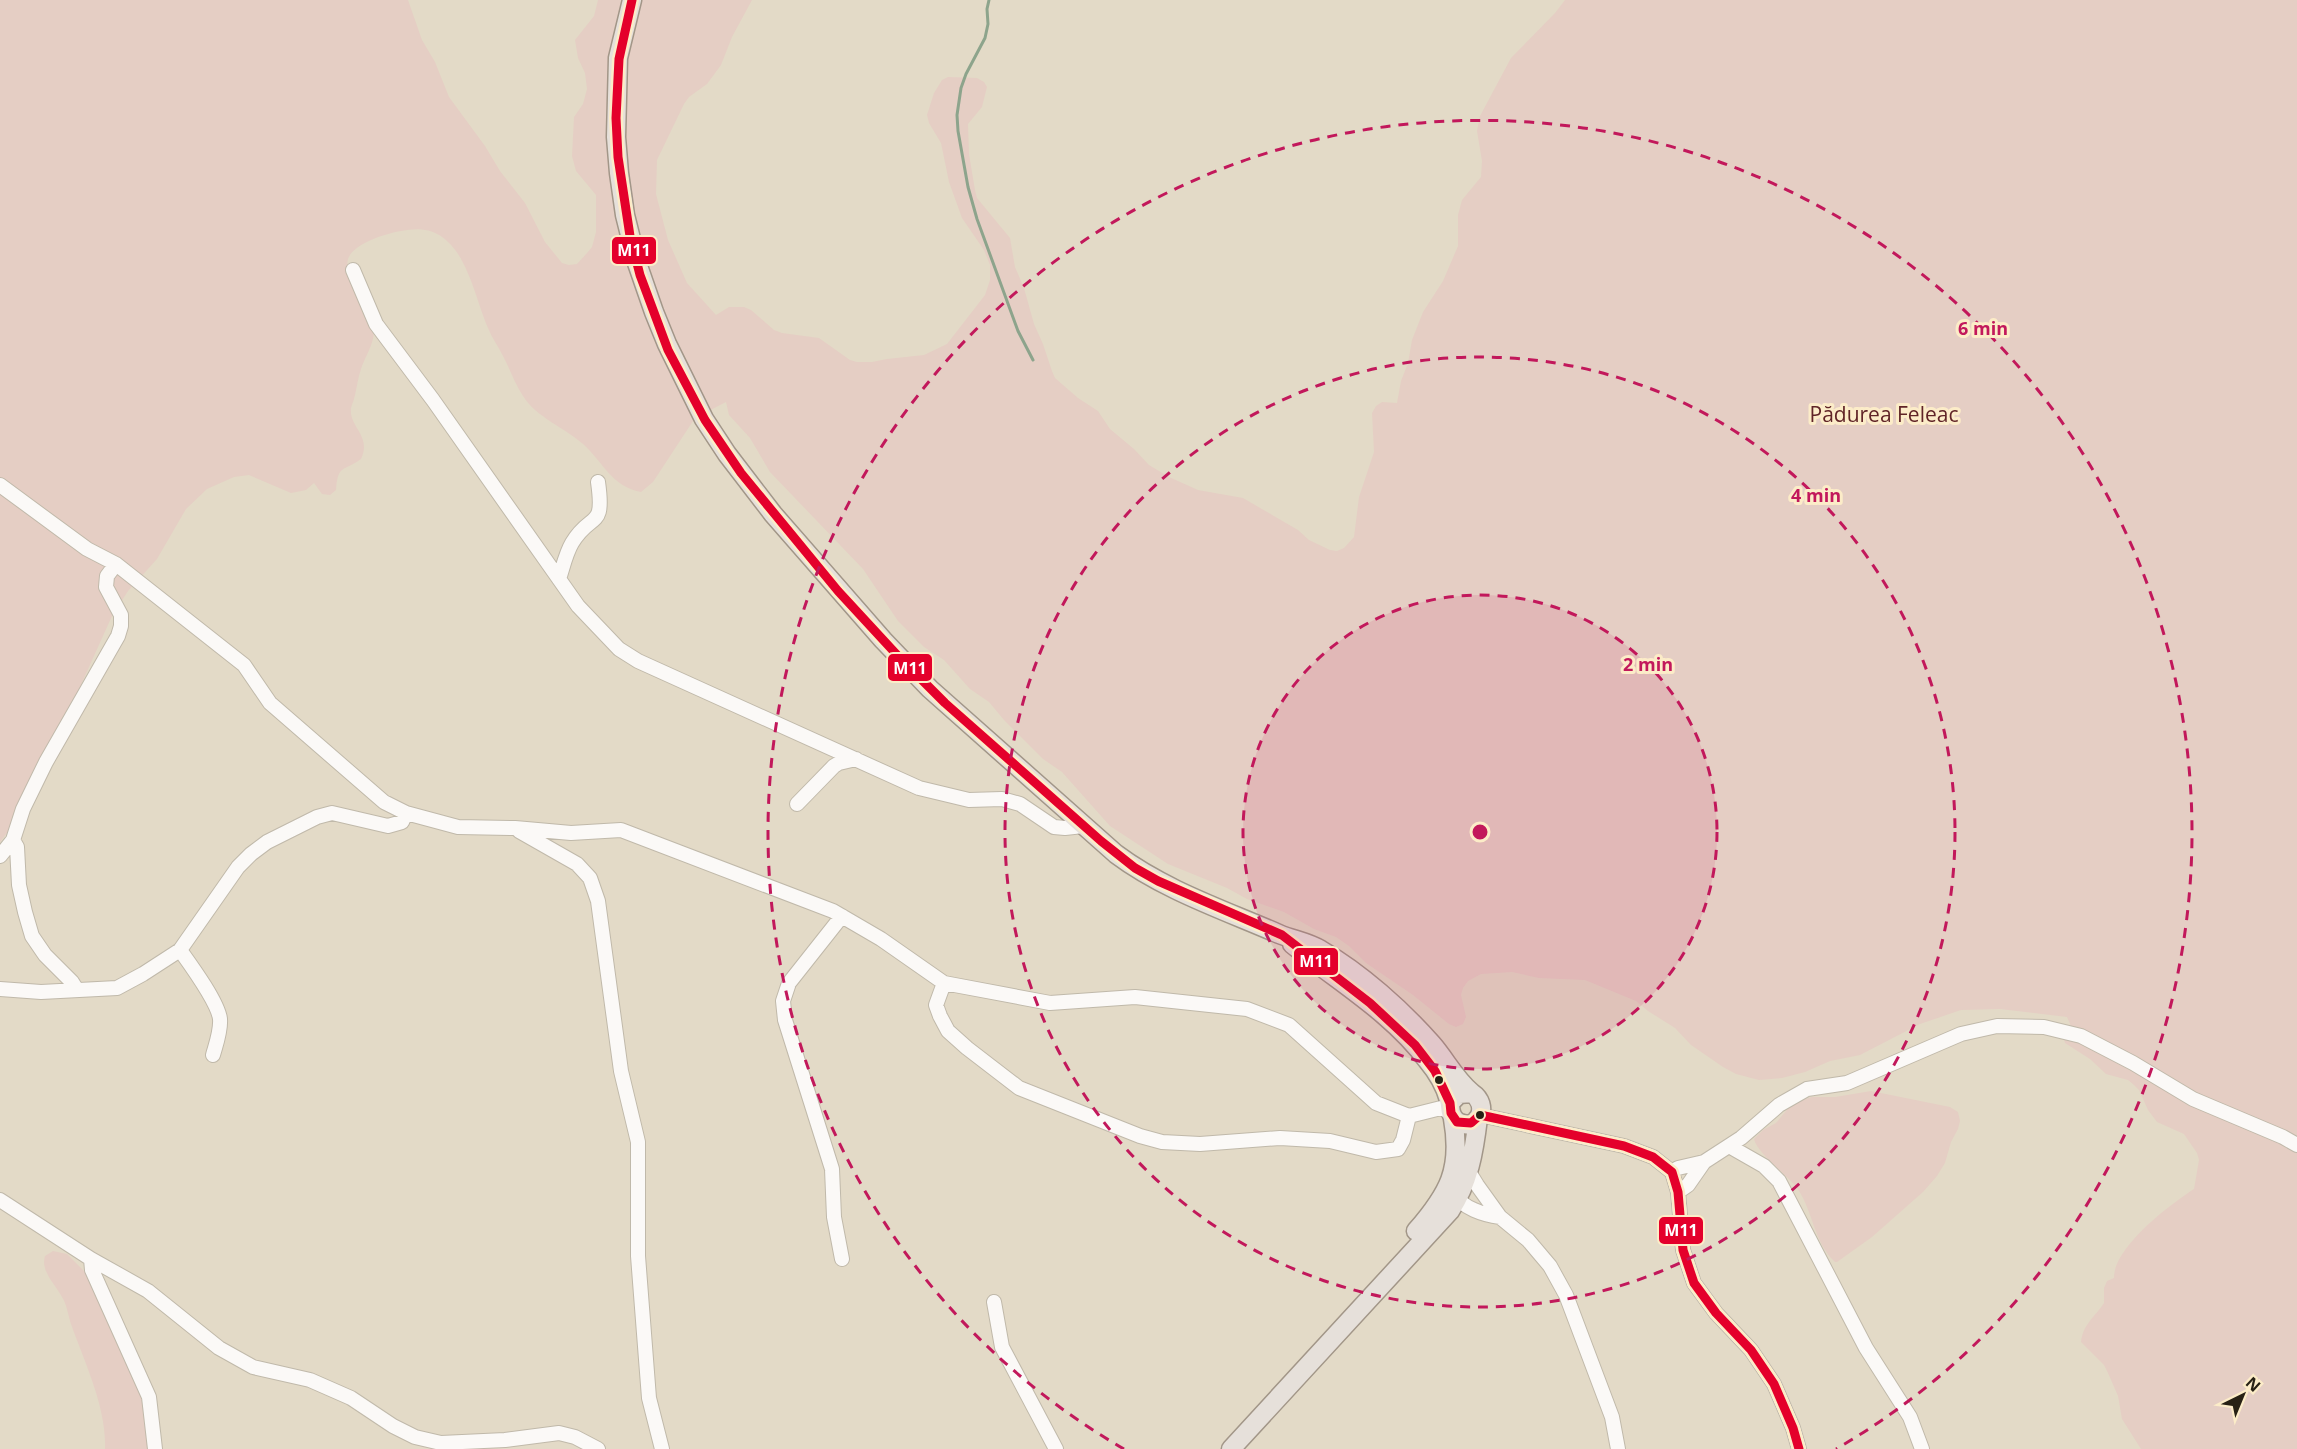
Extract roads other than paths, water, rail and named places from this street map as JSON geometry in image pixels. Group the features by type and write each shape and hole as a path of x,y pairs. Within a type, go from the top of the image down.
{"main road":[{"path":"632,0 618,58 616,138 625,215 637,263 654,312 704,419 727,454 773,514 883,640 930,689 1083,825 1135,868 1158,881 1324,951 1394,1005 1429,1040 1455,1077 1480,1100 1469,1172 1458,1200 1450,1212 1231,1449"},
{"path":"1282,935 1371,1003 1402,1032 1435,1071 1457,1122 1467,1124 1479,1117"},
{"path":"1219,1449 1429,1216 1450,1182 1457,1156 1452,1111 1459,1094 1472,1093"}],"street":[{"path":"353,270 376,324 433,400 578,606 619,649 638,662 919,788 969,800 1002,799 1020,804 1054,826 1065,828 1083,825"},
{"path":"559,579 573,541 600,513 598,482"},
{"path":"0,485 87,549 116,564 244,665 270,703 384,802 406,813 458,827 514,828 571,833 621,830 842,916 881,939 944,983 1050,1003 1134,997 1247,1009 1288,1025 1376,1103 1409,1116 1441,1108 1452,1111"},
{"path":"0,856 13,840 23,809 46,762 118,636 121,615 106,587 107,576 116,564"},
{"path":"797,804 834,766 856,759"},
{"path":"0,989 41,992 117,988 180,950 238,867 267,842 317,817 332,813 388,826 402,822 406,813"},
{"path":"514,828 577,864 590,878 598,901 621,1071 638,1142 638,1256 649,1398 662,1449"},
{"path":"13,840 16,847 25,912 32,936 45,955 77,990"},
{"path":"842,916 789,983 783,1001 784,1020 832,1169 834,1217 842,1259"},
{"path":"180,950 192,965 220,1015 213,1055"},
{"path":"944,983 936,1005 948,1031 967,1048 1019,1088 1140,1136 1162,1142 1200,1144 1280,1138 1330,1141 1382,1152 1398,1149 1403,1140 1409,1116"},
{"path":"1672,1172 1678,1168 1704,1162 1741,1138 1779,1106 1808,1089 1847,1083 1961,1034 1997,1026 2044,1026 2081,1036 2133,1063 2193,1099 2283,1137 2297,1146"},
{"path":"1479,1117 1624,1146 1653,1157 1672,1172 1678,1192 1683,1250 1694,1283 1716,1313 1751,1350 1774,1384 1793,1428 1799,1449"},
{"path":"1729,1146 1764,1166 1779,1180 1866,1347 1910,1417 1922,1449"},
{"path":"1678,1192 1688,1185 1704,1162"},
{"path":"1469,1172 1500,1217 1528,1240 1550,1266 1566,1295 1612,1418 1618,1449"},
{"path":"1450,1182 1458,1200 1486,1215 1500,1217"},
{"path":"0,1200 92,1259 148,1291 219,1348 253,1367 310,1380 351,1398 393,1426 415,1437 441,1443 505,1440 559,1433 575,1437 598,1449"},
{"path":"92,1259 92,1270 149,1397 155,1449"},
{"path":"994,1302 1002,1347 1056,1449"}],"waterway":[{"path":"989,0 985,38 961,88 957,115 958,131 968,187 977,219 1018,331 1033,360"}],"park label":[{"name":"Pădurea Feleac","path":"1884,414"}]}
